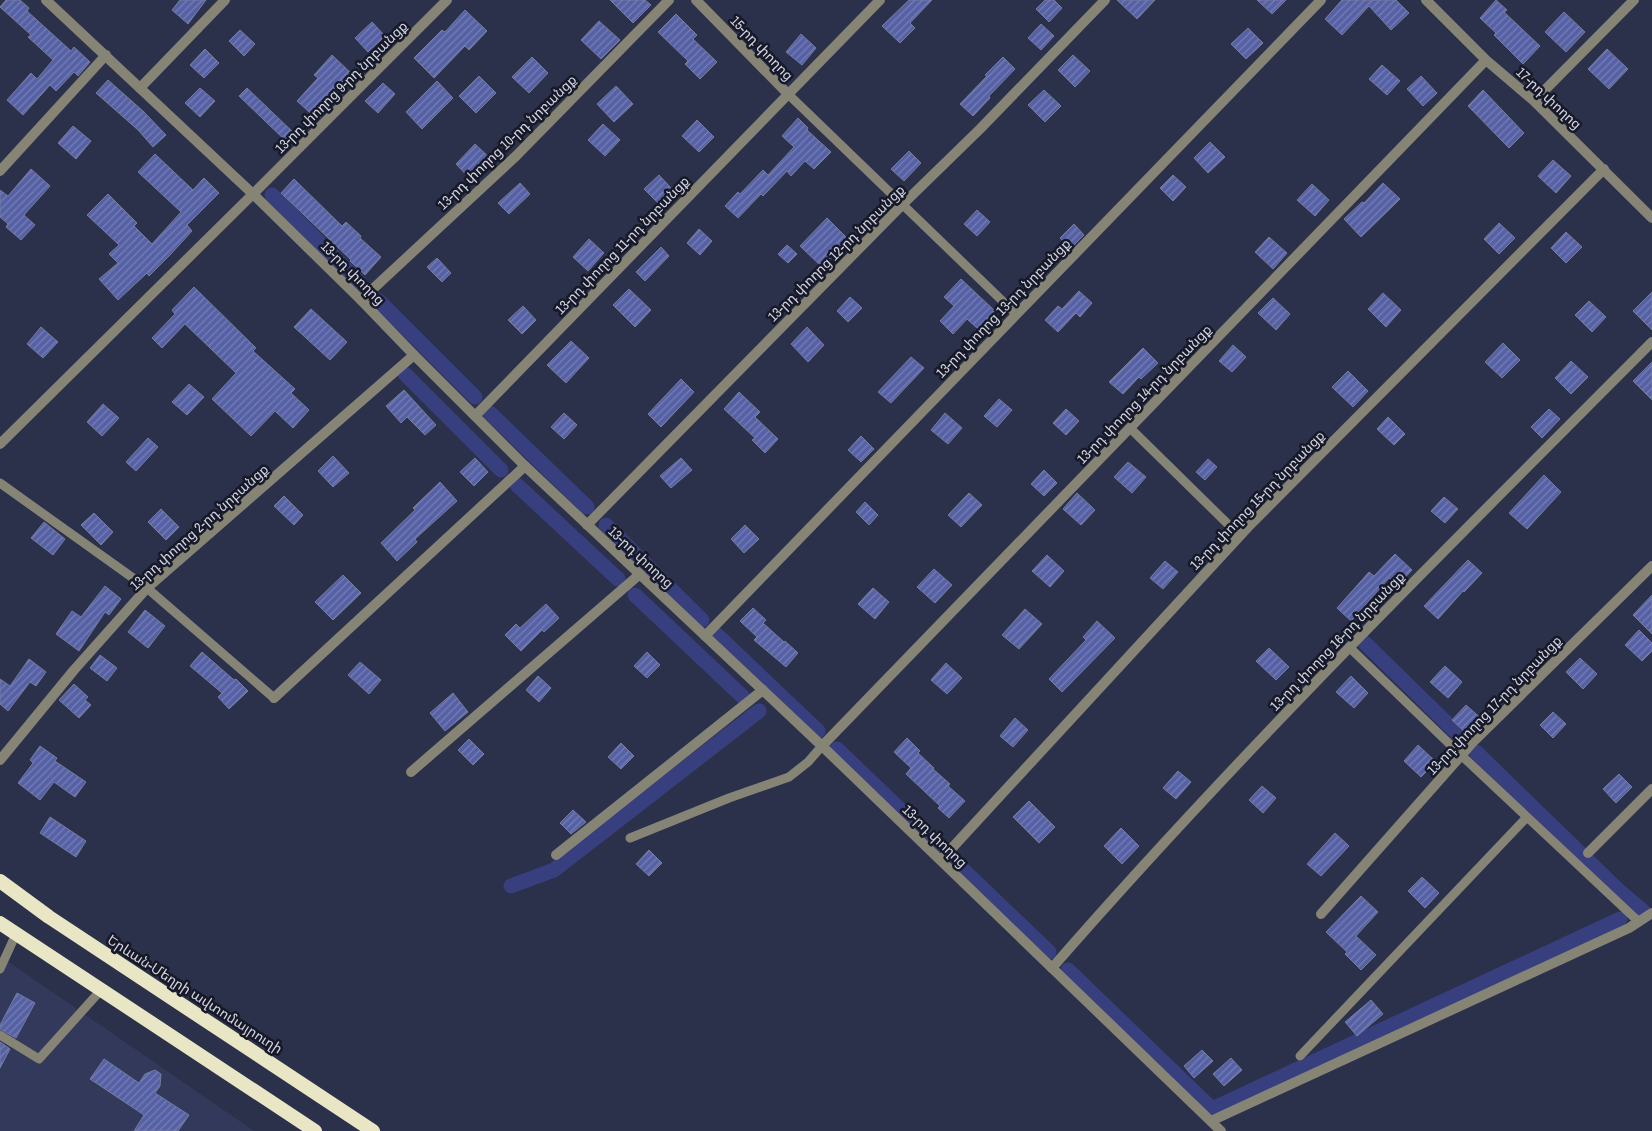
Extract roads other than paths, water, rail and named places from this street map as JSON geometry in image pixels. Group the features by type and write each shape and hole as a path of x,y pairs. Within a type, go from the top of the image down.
{"highway":[{"name":"Երևան-Մեղրի ավտոմայրուղի","path":"0,881 49,917 373,1131"},
{"path":"0,923 316,1131"}],"street":[{"name":"13-րդ փողոց","path":"46,0 253,194 525,466 822,746 1221,1131"},
{"path":"140,88 225,0"},
{"name":"13-րդ փողոց 9-րդ նրբանցք","path":"0,444 448,0"},
{"name":"13-րդ փողոց 10-րդ նրբանցք","path":"361,300 516,156 668,0"},
{"name":"15-րդ փողոց","path":"696,0 788,94"},
{"name":"13-րդ փողոց 11-րդ նրբանցք","path":"475,416 880,0"},
{"name":"13-րդ փողոց 12-րդ նրբանցք","path":"587,525 903,204 980,129 1105,0"},
{"name":"13-րդ փողոց 13-րդ նրբանցք","path":"705,636 1320,0"},
{"name":"17-րդ փողոց","path":"1426,0 1486,60 1534,101 1652,218"},
{"path":"1534,101 1634,0"},
{"path":"0,171 106,55"},
{"name":"13-րդ փողոց 14-րդ նրբանցք","path":"822,746 1486,60"},
{"name":"13-րդ փողոց 15-րդ նրբանցք","path":"940,860 1240,536 1604,169"},
{"name":"13-րդ փողոց 16-րդ նրբանցք","path":"1052,968 1124,886 1301,696 1652,342"},
{"name":"13-րդ փողոց 2-րդ նրբանցք","path":"0,760 74,670 147,588 414,355"},
{"path":"274,698 525,466"},
{"name":"13-րդ փողոց 17-րդ նրբանցք","path":"1321,914 1461,755 1652,566"},
{"path":"411,772 640,574"},
{"path":"556,855 763,690"},
{"path":"1588,853 1652,789"},
{"path":"1211,1121 1612,936 1652,913"}],"lane":[{"path":"788,94 1016,314"},
{"path":"1130,428 1240,536"},
{"path":"0,483 147,588 274,698"},
{"path":"1349,647 1639,922"},
{"path":"630,838 729,798 789,777 808,762 822,746"},
{"path":"1300,1056 1527,817"},
{"path":"0,969 16,934"},
{"path":"0,1035 39,1059 100,990"}],"waterway":[{"path":"272,195 360,283"},
{"path":"379,301 475,397"},
{"path":"405,374 501,470"},
{"path":"490,413 587,507"},
{"path":"517,485 618,579"},
{"path":"606,525 702,620"},
{"path":"635,595 743,697"},
{"path":"717,635 818,731"},
{"path":"1365,643 1460,736"},
{"path":"511,886 554,870 759,711"},
{"path":"837,749 937,845"},
{"path":"1476,752 1618,890 1643,911"},
{"path":"953,860 1049,952"},
{"path":"1068,970 1212,1109 1620,919"}]}
